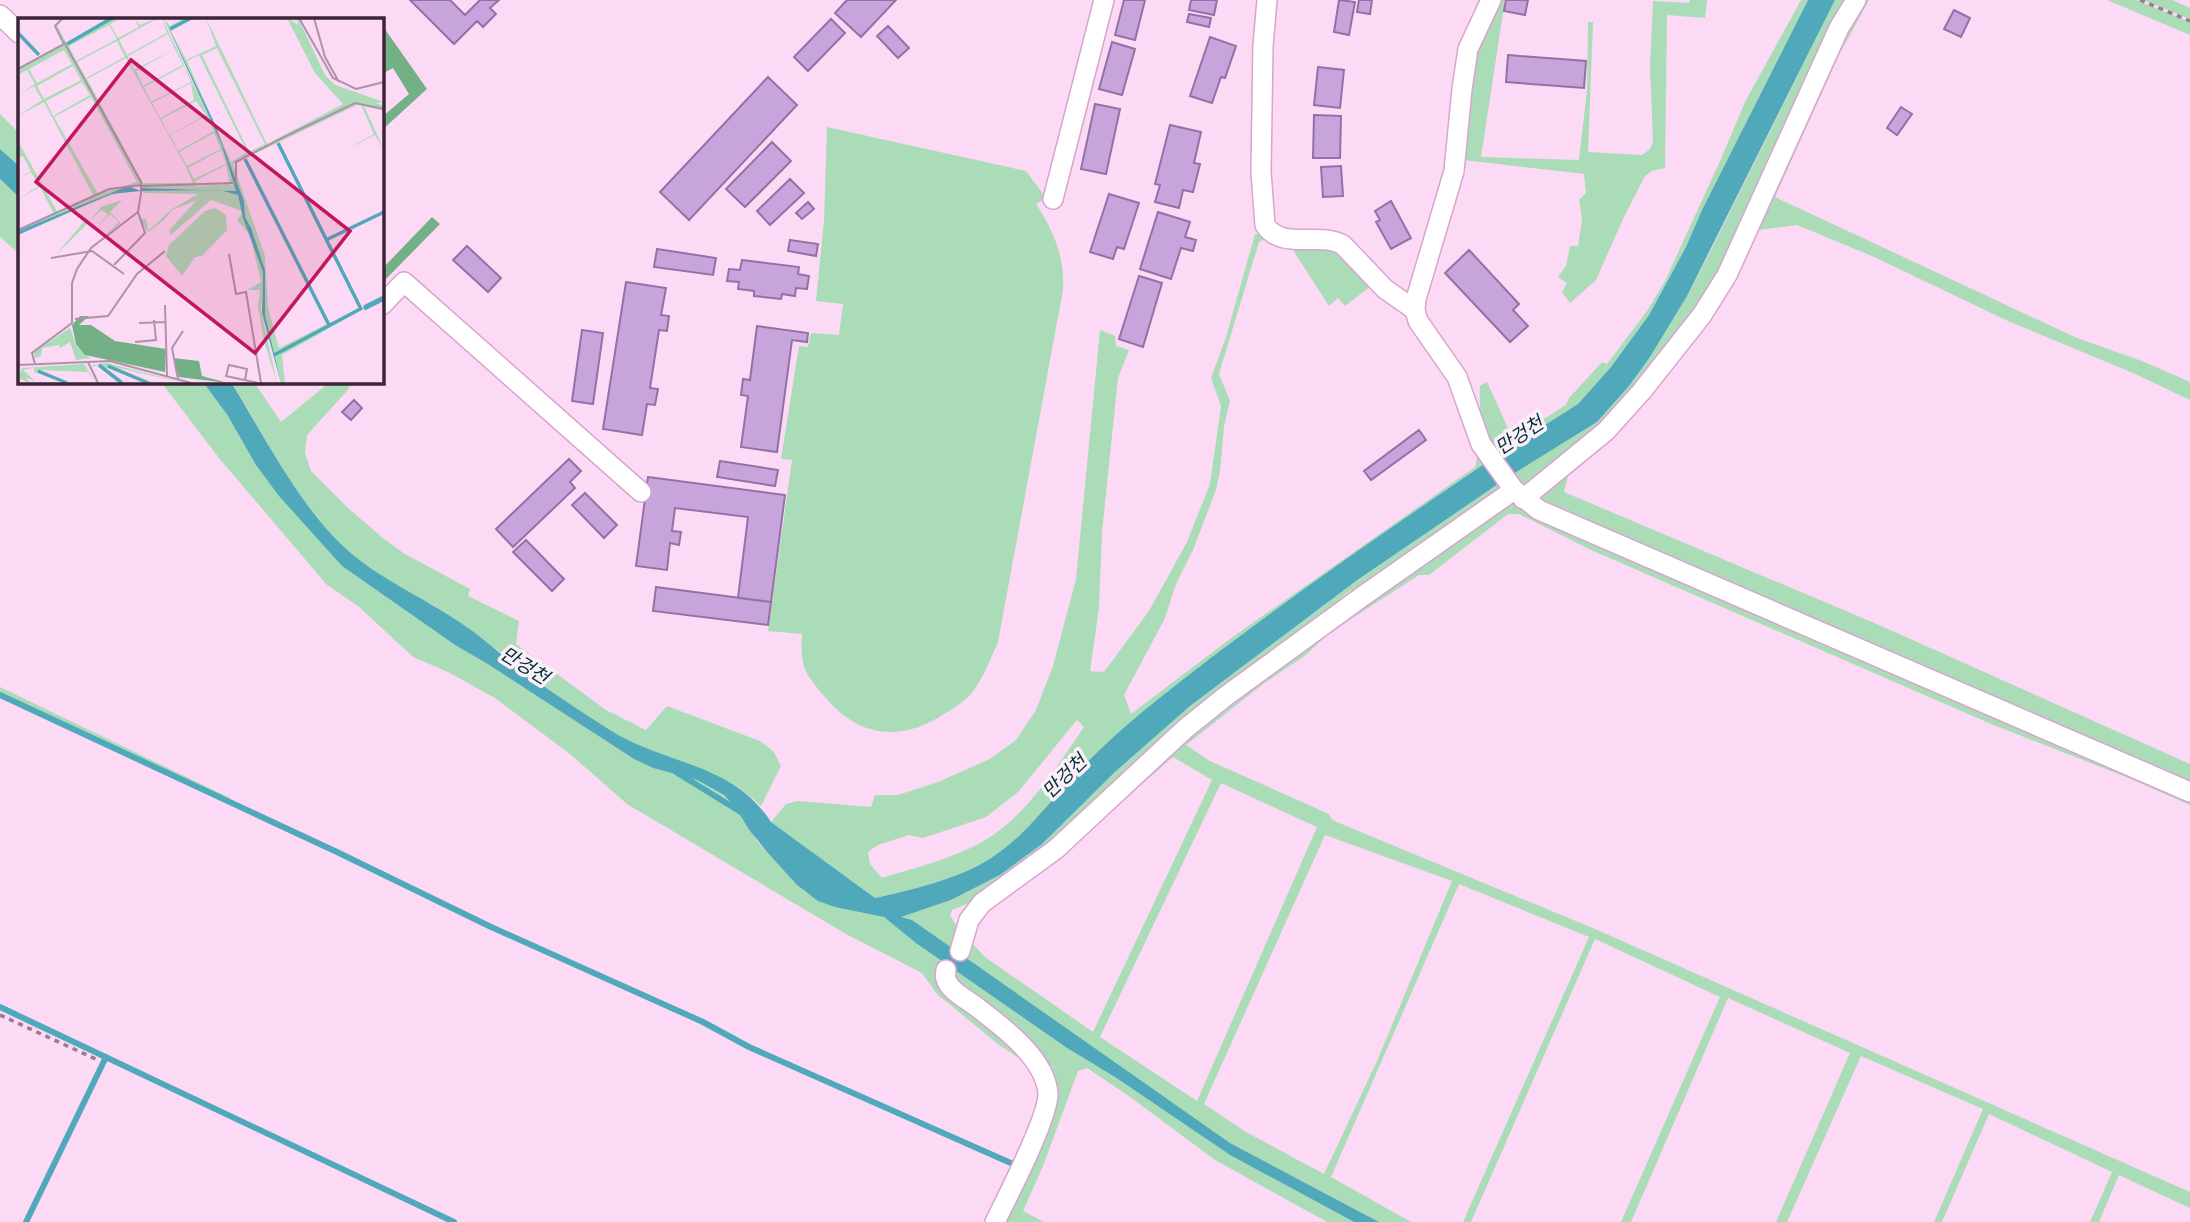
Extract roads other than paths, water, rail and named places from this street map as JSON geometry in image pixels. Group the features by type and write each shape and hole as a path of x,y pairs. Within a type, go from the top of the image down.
{"street":[{"path":"1053,200 1104,0"},
{"path":"1267,0 1262,46 1261,172 1265,225 1279,238 1335,240 1385,289 1415,310"},
{"path":"1490,0 1468,49 1454,171 1415,310 1418,321 1457,377 1481,444 1515,490 1539,510 2190,792"},
{"path":"960,951 969,920 982,903 1056,849 1185,729 1226,696 1515,490 1606,432 1643,391 1702,315 1727,275 1839,28 1856,0"},
{"path":"0,15 18,32"},
{"path":"383,304 404,282 641,492"},
{"path":"946,970 945,976 950,987 1002,1025 1018,1042 1044,1077 1048,1095 1024,1161 995,1222"}],"water":[{"path":"1808,0 1835,0 1687,296 1650,357 1597,422 1510,476 1496,456 1578,404 1611,367 1649,315 1686,247"},
{"path":"0,149 18,165 18,196 0,179"},
{"path":"204,383 232,383 269,447 313,512 328,531 358,559 468,628 536,681 609,730 729,782 744,792 771,822 875,898 943,880 970,870 994,856 1028,827 1116,734 1188,675 1357,551 1487,462 1501,482 1356,581 1190,706 1115,772 1042,844 1000,875 951,900 901,917 912,920 1230,1143 1379,1222 1354,1222 1230,1155 1067,1048 916,943 884,917 818,901 797,885 768,853 724,795 697,780 653,768 634,759 455,645 342,566 279,496 256,465 228,416"}],"waterway":[{"path":"0,695 489,926 703,1022 749,1047 1013,1164"},
{"name":"만겅천","path":"676,772 744,814"},
{"path":"0,1007 454,1222"},
{"path":"26,1222 106,1057"}]}
